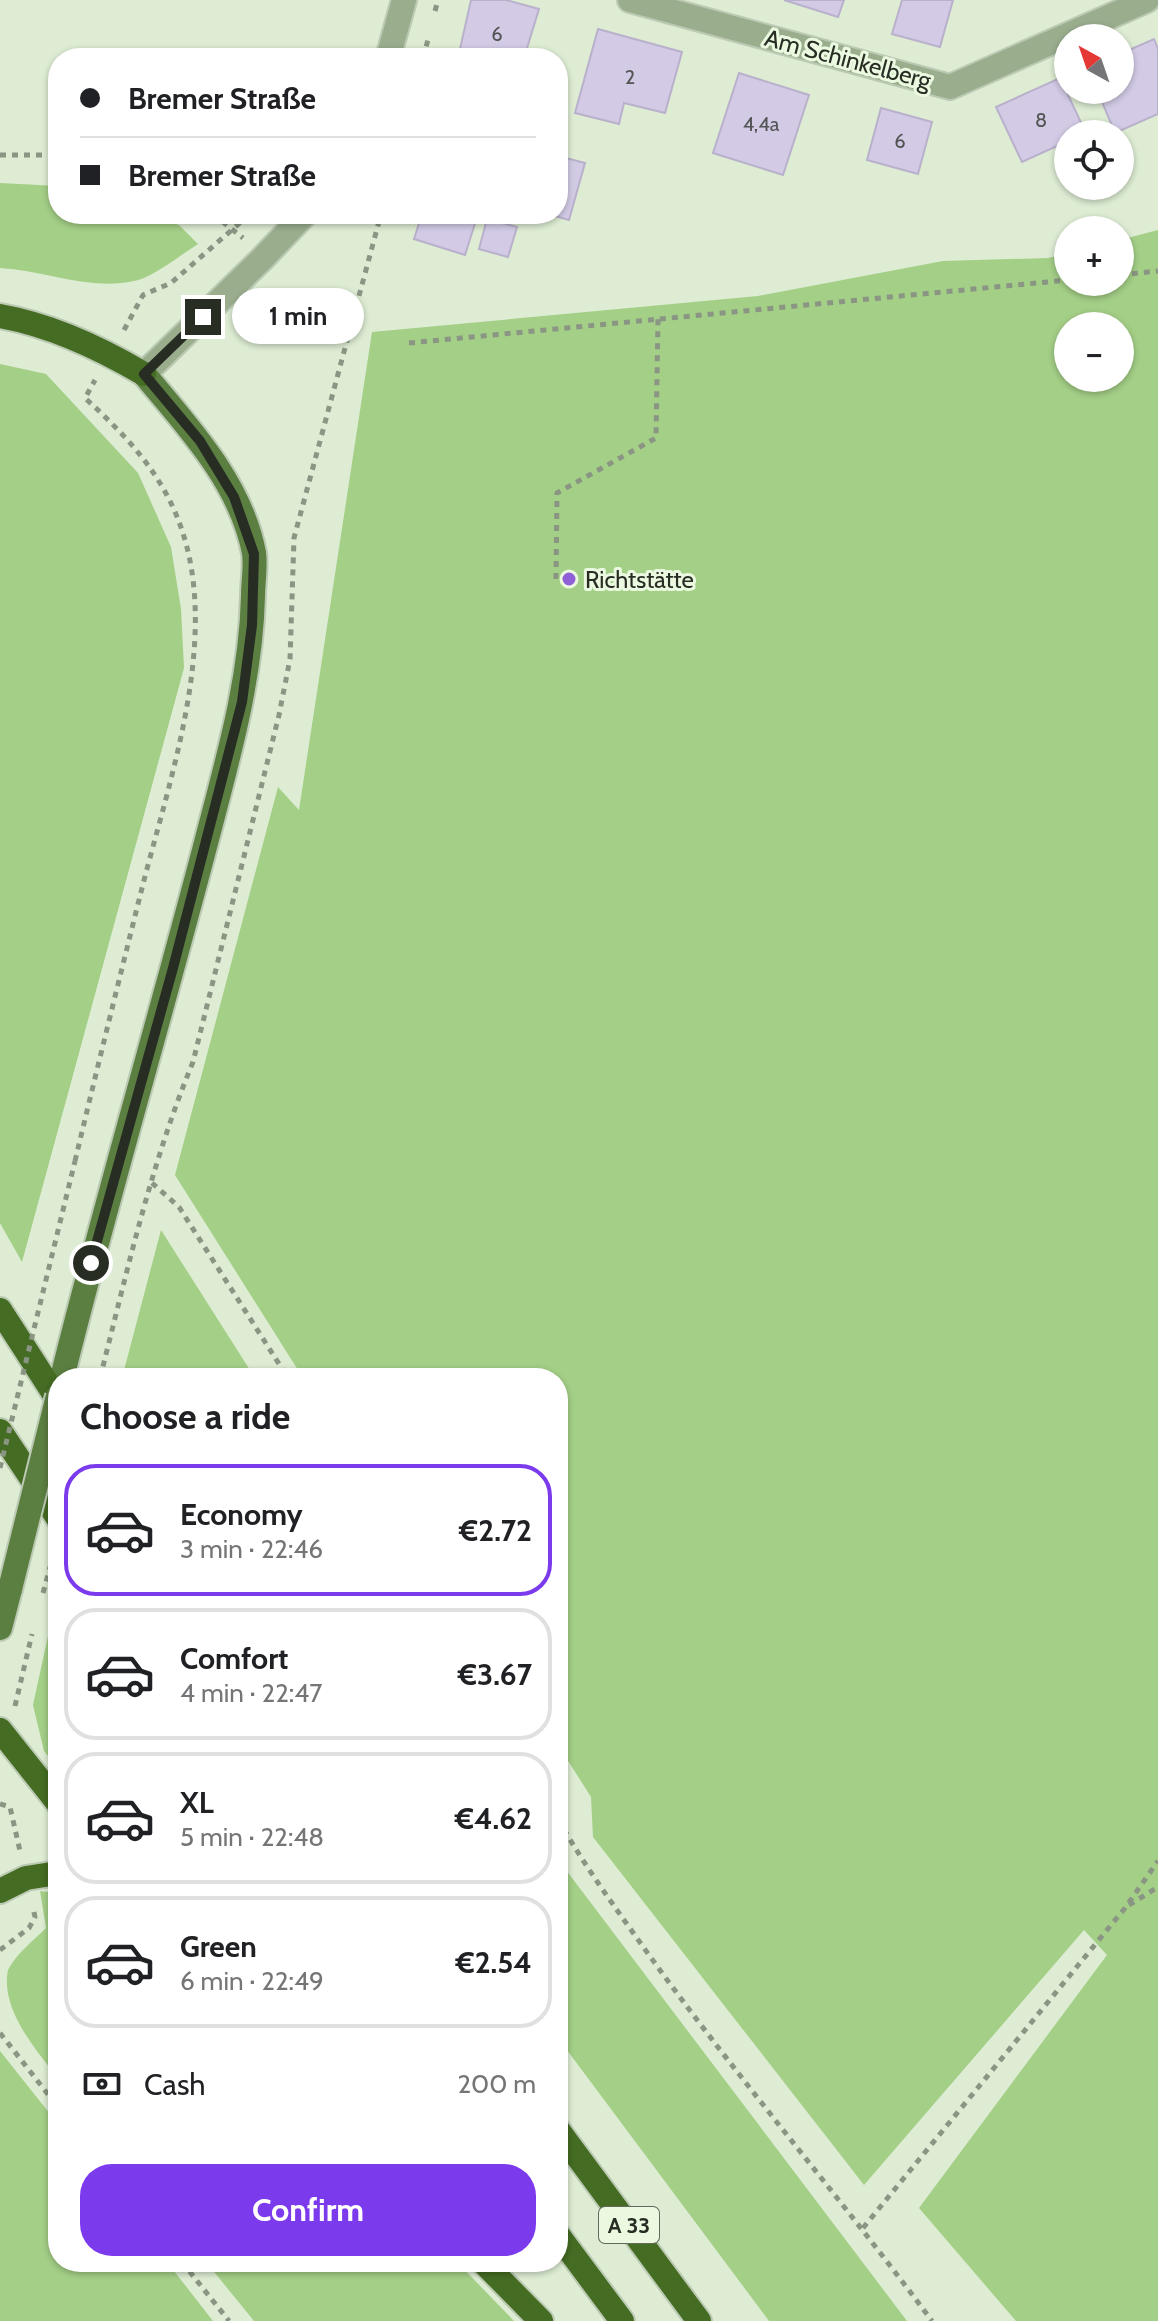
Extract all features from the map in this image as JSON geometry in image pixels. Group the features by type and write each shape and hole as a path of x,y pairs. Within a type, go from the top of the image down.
{"highway":[{"path":"0,316 20,320 110,354 144,374"},
{"path":"0,1310 48,1383"},
{"path":"0,1431 48,1503"},
{"path":"3,1735 48,1791"},
{"path":"0,1891 26,1878 48,1875"},
{"name":"A 33","path":"568,2144 699,2321"},
{"name":"A 33","path":"568,2248 622,2321"},
{"path":"493,2272 541,2321"}],"main road":[{"path":"64,1368 105,1205 173,968 242,702 252,625 254,554 234,497 200,441 144,374"},
{"path":"0,1628 48,1438"}],"street":[{"path":"391,48 404,0"},
{"name":"Am Schinkelberg","path":"630,0 950,87 1147,0"},
{"path":"144,374 295,224"}],"path":[{"path":"0,155 48,155"},
{"path":"0,1468 176,753 193,666 192,587 185,541 168,493 129,441 85,398 143,295 171,283 239,224"},
{"path":"1134,274 1158,271"},
{"path":"409,343 1054,281"},
{"path":"556,579 557,493 656,438 658,319"},
{"path":"117,1164 152,1183 179,1207 282,1368"},
{"path":"103,1368 135,1245"},
{"path":"43,1595 48,1575"},
{"path":"3,1735 35,1625"},
{"path":"568,1836 712,2043 863,2228 932,2321"},
{"path":"863,2228 1125,1908 1158,1861"},
{"path":"1125,1908 1158,1887"},
{"path":"0,1950 29,1928 35,1917 31,1901"},
{"path":"0,2033 48,2094"},
{"path":"190,2272 229,2321"}],"green space":[{"path":"0,183 48,185 48,224 176,224 198,244 167,265 134,281 83,282 0,268"},
{"path":"1158,230 1158,2321 1016,2321 919,2208 1107,1955 1084,1930 864,2185 593,1837 591,1797 568,1761 568,1368 297,1368 175,1175 278,787 299,810 372,332 758,296 943,261 1054,256 1054,296 1134,296 1134,236"},
{"path":"0,364 46,374 138,473 171,547 181,609 184,668 22,1262 0,1223"},
{"path":"161,1230 249,1368 125,1368"},
{"path":"48,1636 48,1756 44,1751 33,1705"},
{"path":"568,1873 907,2321 769,2321 568,2051"},
{"path":"40,1891 48,1892 48,2065 22,2028 9,1999 7,1985 11,1964 46,1928"},
{"path":"0,2051 48,2111 48,2272 175,2272 213,2321 0,2321"},
{"path":"214,2272 467,2272 514,2321 254,2321"}],"building":[{"path":"471,0 506,0 539,9 527,48 460,48"},
{"path":"784,0 844,0 838,17"},
{"path":"902,0 953,0 940,47 892,34"},
{"path":"598,29 682,52 665,113 624,103 619,124 575,113"},
{"path":"1154,39 1158,49 1158,114 1134,125 1134,120 1110,120 1103,104 1134,104 1134,48"},
{"path":"739,73 809,95 783,175 713,153"},
{"path":"1054,81 1054,104 1072,104 1080,120 1054,120 1054,147 1022,162 996,107"},
{"path":"881,108 932,122 918,174 867,160"},
{"path":"568,159 585,163 568,220"},
{"path":"419,224 475,224 465,255 414,239"},
{"path":"486,224 517,227 508,257 479,249"}],"place":[{"name":"Richtstätte","path":"569,579"}],"route":[{"path":"91,1263 173,968 242,702 252,625 254,554 234,497 200,441 144,374 203,317"}]}
